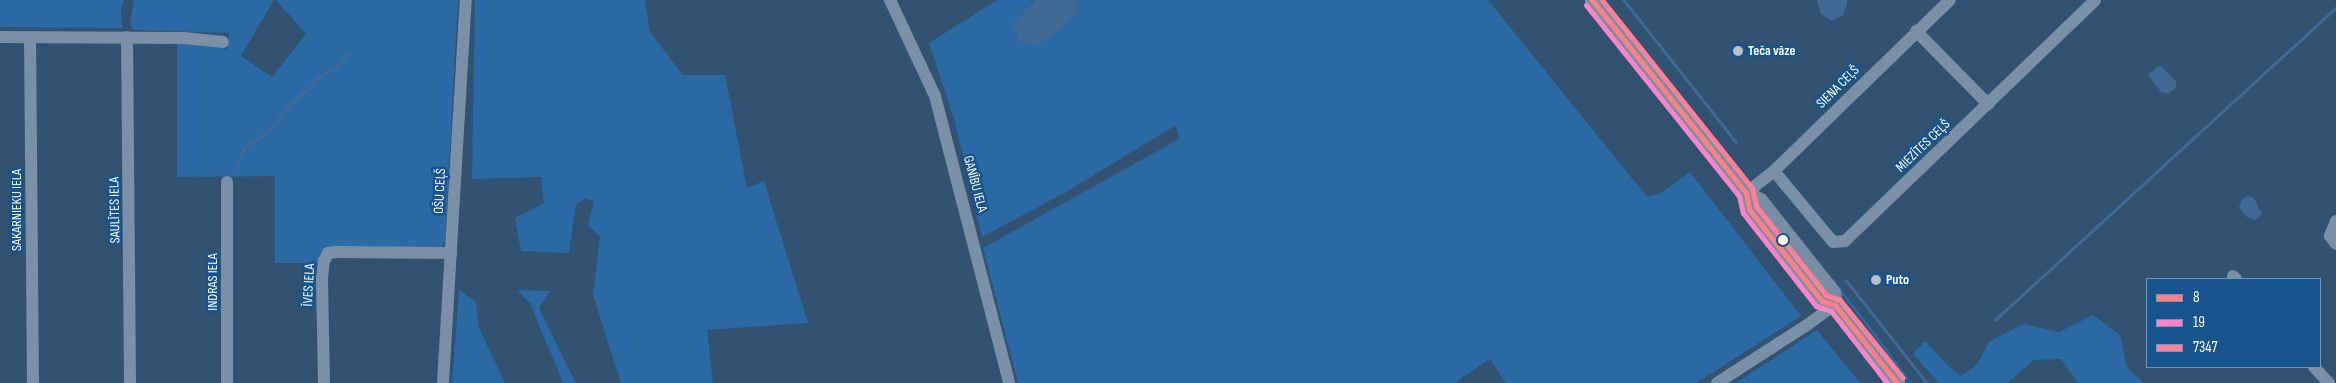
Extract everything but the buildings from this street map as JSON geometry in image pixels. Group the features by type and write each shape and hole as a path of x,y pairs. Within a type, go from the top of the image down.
{"main road":[{"path":"1592,0 1746,193 1749,209 1822,301 1835,305 1897,383"}],"street":[{"name":"OŠU CEĻŠ","path":"443,383 466,0"},
{"name":"GANĪBU IELA","path":"890,0 935,96 1009,383"},
{"name":"SIENA CEĻŠ","path":"1746,193 1774,171 1950,0"},
{"name":"MIEZĪTES CEĻŠ","path":"1774,171 1833,242 1845,241 2095,0"},
{"path":"1916,31 1988,104"},
{"path":"0,37 184,38 223,42"},
{"name":"SAKARNIEKU IELA","path":"30,37 33,383"},
{"name":"SAULĪTES IELA","path":"127,37 130,383"},
{"name":"INDRAS IELA","path":"227,182 227,383"},
{"path":"2336,221 2330,236 2336,244"},
{"name":"ĪVES IELA","path":"324,383 322,279 324,261 328,254 337,252 451,254"},
{"path":"1717,383 1835,305"},
{"path":"2315,368 2330,383 2336,378"}],"shaded area":[{"path":"0,0 124,0 121,9 122,28 0,27"},
{"path":"134,0 274,0 241,56 272,77 306,34 276,0 458,0 445,241 440,250 325,248 319,263 275,263 275,176 177,177 177,43 227,49 229,33 134,30 130,25"},
{"path":"475,0 645,0 650,32 683,75 725,75 747,188 764,181 808,323 707,330 713,383 621,383 593,295 600,237 588,225 594,201 585,199 576,204 569,253 521,251 515,218 544,203 541,177 472,179"},
{"path":"997,0 1035,0 1031,2 1078,12 1076,0 1488,0 1647,197 1661,193 1690,172 1801,316 1696,383 1506,383 1490,359 1457,381 1457,383 1018,383 983,248 1179,139 1176,125 1066,192 982,237 954,119 929,43"},
{"path":"1035,0 1076,0 1078,12 1060,30 1038,44 1020,42 1013,24"},
{"path":"1817,0 1847,0 1847,4 1843,15 1832,21 1821,14"},
{"path":"2161,66 2176,81 2176,88 2168,94 2161,92 2148,75"},
{"path":"2249,196 2254,198 2262,214 2255,220 2247,217 2239,207 2242,199"},
{"path":"1833,279 1912,383 1910,383 1831,280"},
{"path":"459,290 476,302 479,328 505,383 452,383"},
{"path":"517,290 550,291 539,308 575,382 578,383 563,383 530,303"},
{"path":"2093,315 2120,335 2127,368 2144,383 2078,383 2061,359 2034,360 2007,383 1939,383 1913,354 1925,341 1947,365 1961,376 1977,365 1989,342 2023,324 2059,332"},
{"path":"1817,330 1860,383 1736,383"}],"waterway":[{"path":"1624,0 1736,142"},
{"path":"1995,320 2336,7"},
{"path":"236,170 244,148 268,132 289,105 310,88 314,81 335,67 350,52"},
{"path":"1846,280 1927,383"}],"transit line":[{"name":"8","path":"1592,0 1746,193 1749,209 1822,301 1835,305 1897,383"},
{"name":"7347","path":"1602,0 1752,188 1756,206 1826,295 1840,300 1903,378"},
{"name":"19","path":"1586,5 1739,196 1743,213 1816,306 1831,311 1887,383"}],"place":[{"name":"Teča vāze","path":"1738,51"},
{"name":"Puto","path":"1876,280"}]}
